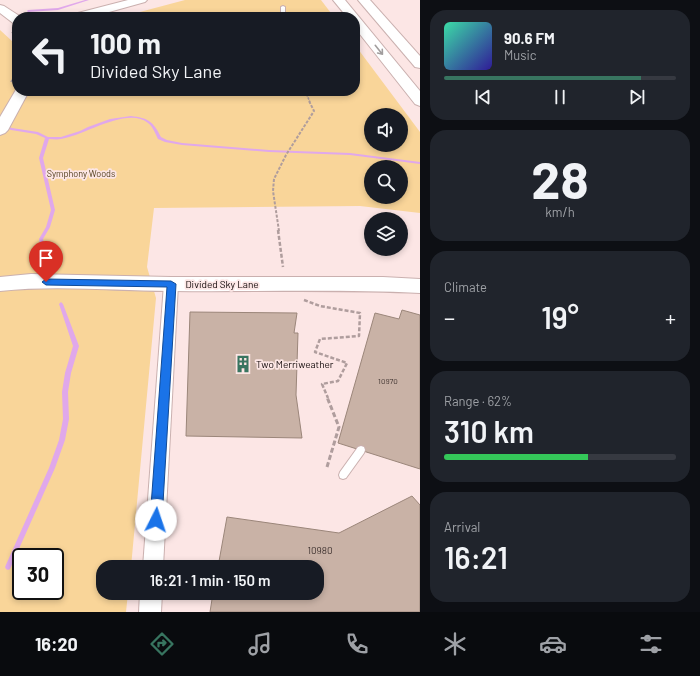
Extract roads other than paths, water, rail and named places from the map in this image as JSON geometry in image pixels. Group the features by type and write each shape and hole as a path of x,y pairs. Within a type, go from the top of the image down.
{"main road":[{"path":"339,0 349,12"},
{"path":"364,0 420,64"},
{"path":"360,26 420,101"}],"street":[{"path":"95,12 137,0 142,0"},
{"path":"0,8 12,16"},
{"path":"0,130 19,96"},
{"name":"Divided Sky Lane","path":"0,284 31,281 171,284 375,284 420,286"},
{"path":"153,560 171,284"},
{"path":"150,612 151,600"}],"lane":[{"path":"283,6 283,12"},
{"path":"343,475 361,450"}],"waterway":[{"path":"28,11 58,9 88,0"},
{"path":"47,138 61,138 111,120 131,117 140,118 149,122 155,129 159,138 182,144 269,151 350,154 420,163"},
{"path":"0,124 11,129 37,133 47,138"},
{"path":"45,258 41,239 48,227 53,210 41,158 47,138"},
{"path":"8,567 52,468 62,440 66,419 65,392 68,373 76,346 61,304"}],"place":[{"name":"Two Merriweather","path":"243,364"}],"park label":[{"name":"Symphony Woods","path":"81,173"}]}
